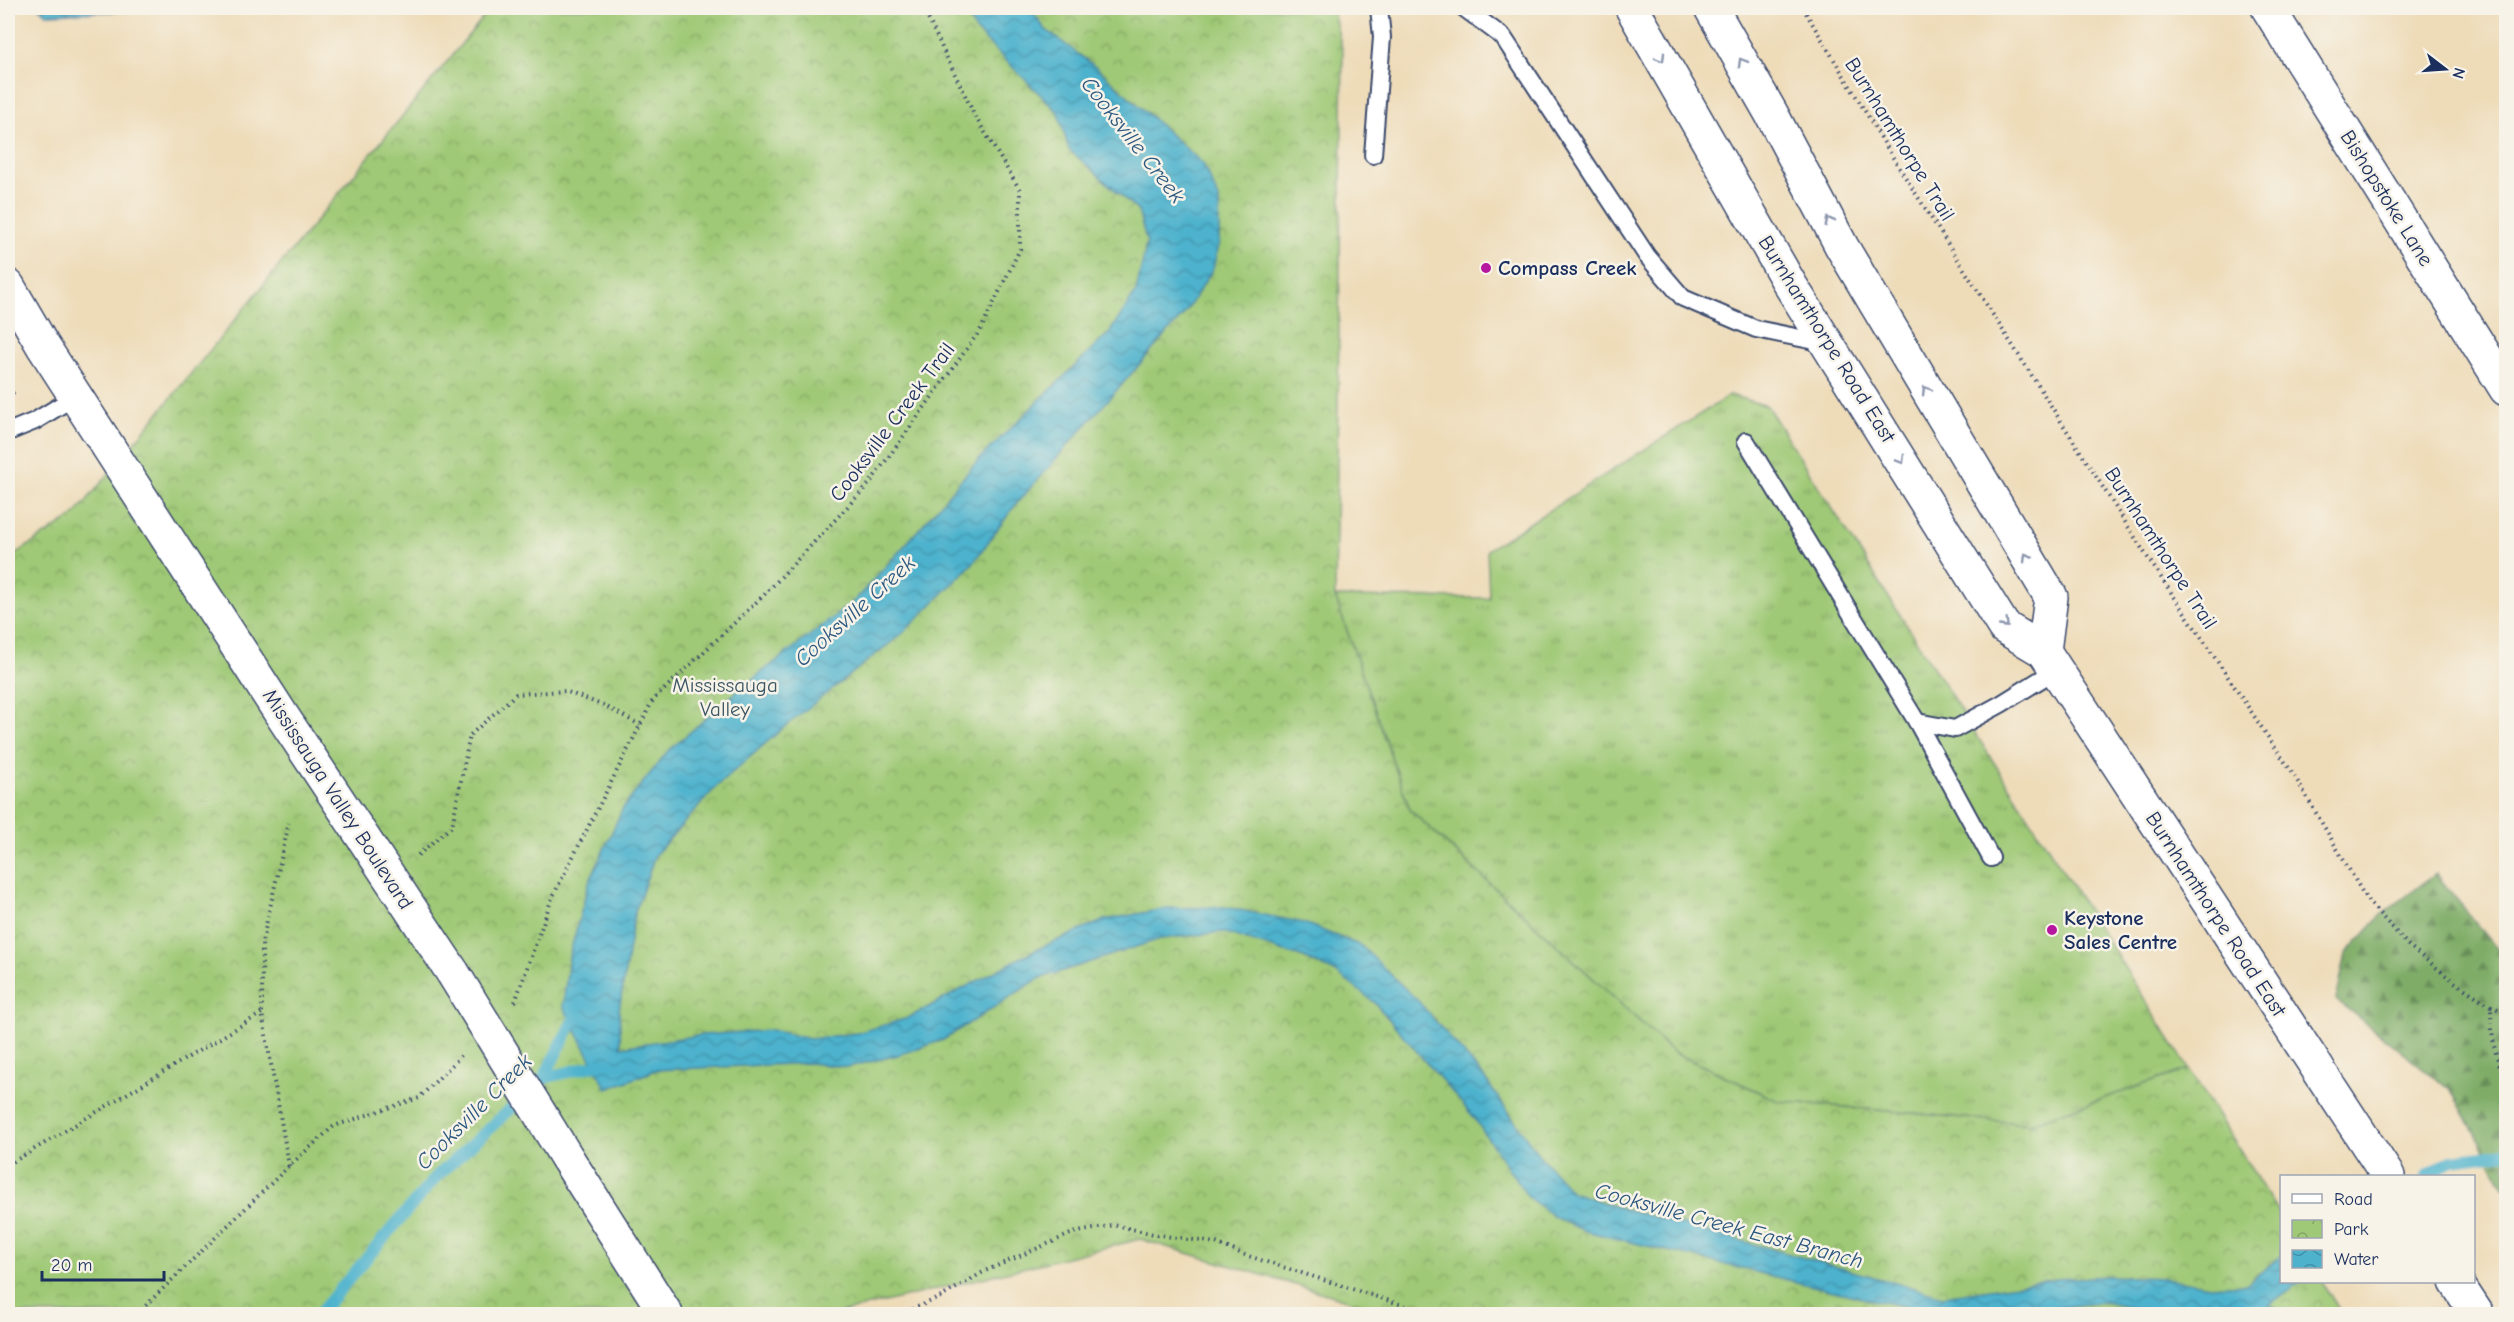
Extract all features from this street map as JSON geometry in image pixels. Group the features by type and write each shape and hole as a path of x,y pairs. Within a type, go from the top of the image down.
{"main road":[{"name":"Burnhamthorpe Road East","path":"1632,8 1785,276 2004,627 2050,660 2381,1166"},
{"path":"1711,8 1865,287 2051,597 2050,660"},
{"name":"Bishopstoke Lane","path":"2268,8 2506,389"},
{"name":"Mississauga Valley Boulevard","path":"8,286 76,396 453,973 666,1314"},
{"path":"2457,1283 2477,1314"}],"lane":[{"path":"1373,155 1382,37 1379,8"},
{"path":"1464,8 1503,37 1647,256 1683,298 1756,329 1829,344"},
{"path":"8,432 35,421 76,396"},
{"path":"1746,441 1917,722 1991,858"},
{"path":"1917,722 1955,729 2001,704 2050,660"}],"path":[{"name":"Cooksville Creek Trail","path":"552,897 653,700 765,594 869,484 981,329 1020,249 1020,190 976,118 922,8"},
{"name":"Burnhamthorpe Trail","path":"1803,8 1901,171 2148,558 2295,777 2367,900 2408,945 2453,981 2506,1013"},
{"path":"8,396 15,392"},
{"path":"390,878 452,826 470,735 516,694 565,691 607,707 640,725"},
{"path":"289,823 262,943 262,1013 289,1166"},
{"path":"2491,1006 2492,1041 2496,1058 2506,1079"},
{"path":"8,1166 262,1013"},
{"path":"137,1314 289,1166 334,1126 419,1098"},
{"path":"901,1314 941,1297 985,1271 1073,1233 1114,1225 1158,1235 1216,1243 1245,1255 1431,1314"}],"green space":[{"name":"Mississauga Valley","path":"491,8 1332,8 1343,52 1335,597 1410,810 1673,1052 1778,1101 2029,1124 2189,1069 2280,1215 2280,1283 2323,1283 2342,1314 1394,1314 1140,1239 836,1314 8,1314 8,559 74,516"},
{"path":"1730,395 1767,406 2189,1069 2029,1124 1778,1101 1673,1052 1410,810 1335,597 1489,598 1487,550"},
{"path":"2436,874 2499,951 2506,952 2506,1190 2451,1090 2336,1000 2346,954 2381,915"}],"water":[{"path":"39,8 133,8 129,11 47,14"},
{"path":"962,8 1030,8 1045,29 1097,68 1203,164 1219,199 1219,242 1213,269 1185,313 1016,504 973,563 903,633 783,728 717,786 655,855 634,915 619,1011 621,1047 702,1035 771,1030 810,1039 857,1033 908,1018 1035,950 1105,920 1169,908 1225,907 1304,923 1361,946 1419,1002 1482,1075 1538,1154 1572,1192 1610,1205 1943,1296 2057,1279 2110,1276 2164,1278 2210,1286 2246,1284 2280,1257 2280,1283 2299,1283 2269,1305 2295,1314 2164,1314 2103,1302 2025,1312 1946,1314 1863,1298 1585,1231 1554,1217 1528,1197 1472,1115 1374,1002 1335,972 1304,958 1223,932 1160,939 1038,979 943,1040 898,1055 848,1067 809,1063 656,1070 607,1089 563,1006 569,957 589,882 623,808 667,752 740,689 853,602 979,459 1110,332 1136,292 1147,242 1138,211 1069,150 1058,112 976,31"}],"waterway":[{"name":"Cooksville Creek","path":"542,1081 578,1011"},
{"name":"Cooksville Creek East Branch","path":"544,1078 608,1062"},
{"name":"Cooksville Creek","path":"319,1314 436,1177 527,1094"},
{"name":"Cooksville Creek East Branch","path":"2429,1175 2452,1160 2506,1153"}],"place":[{"name":"Compass Creek","path":"1486,268"},
{"name":"Keystone Sales Centre","path":"2052,930"}]}
